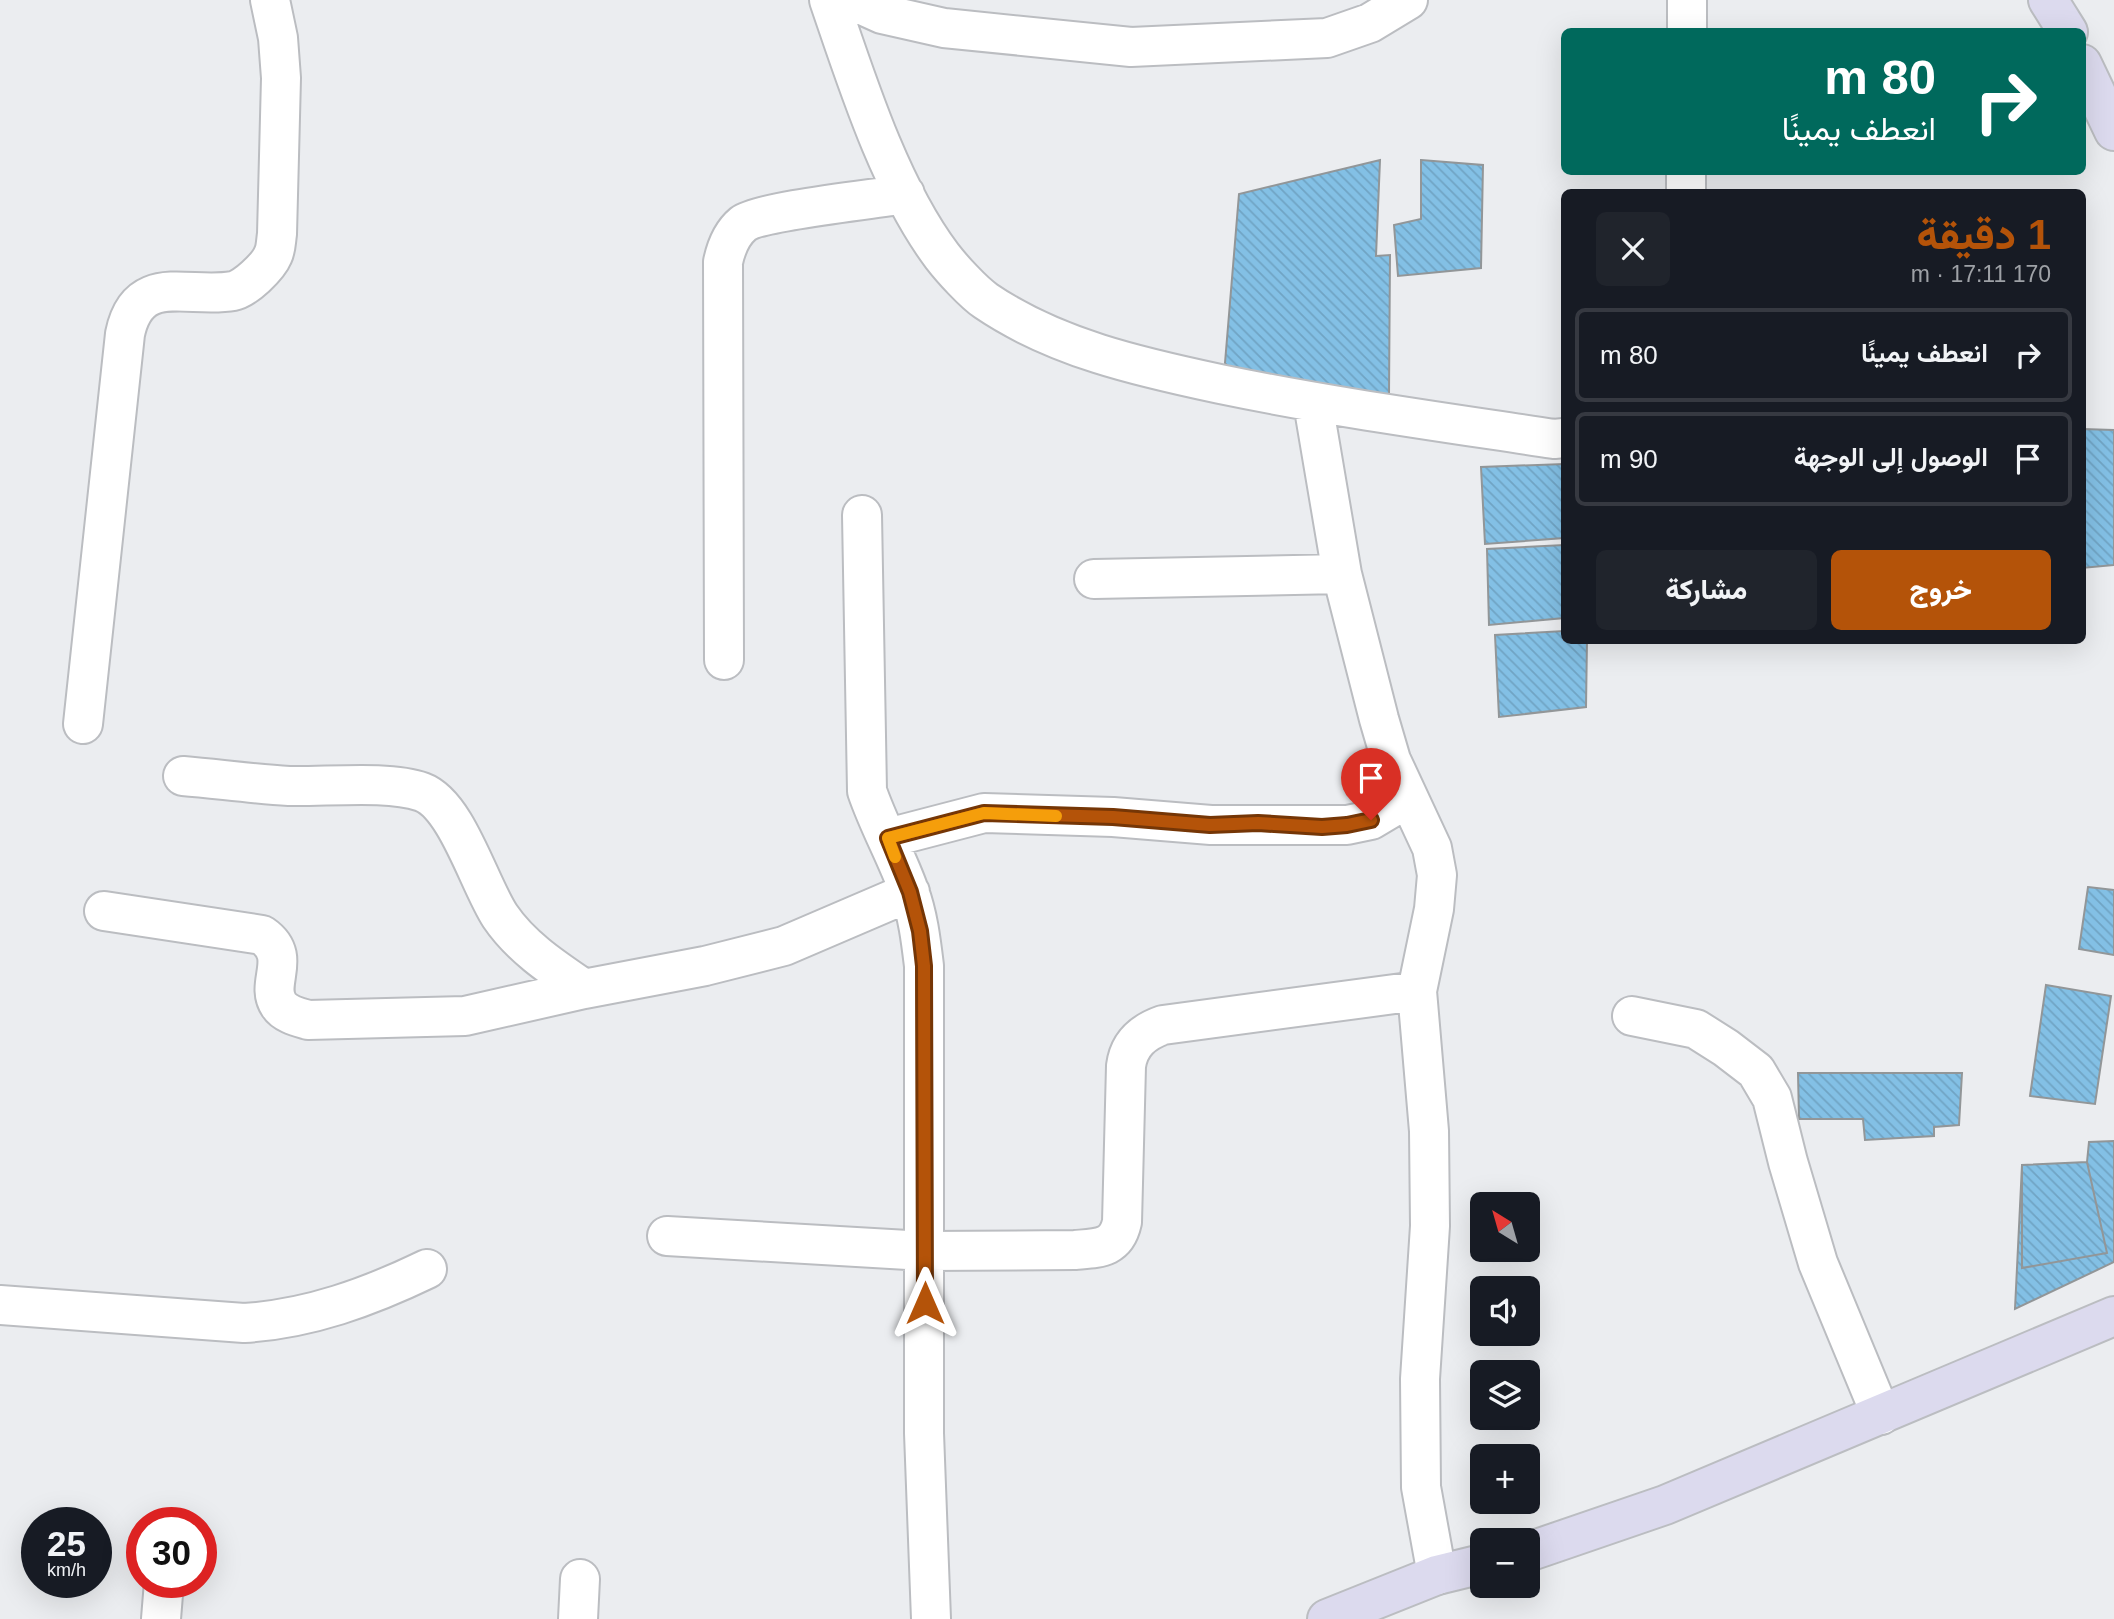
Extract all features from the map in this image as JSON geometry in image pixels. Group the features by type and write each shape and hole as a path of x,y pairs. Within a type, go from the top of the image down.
{"street":[{"path":"83,724 129,315 143,299 162,292 235,291 256,277 274,255 277,233 281,78 278,38 270,0"},
{"path":"828,0 862,94 905,194 942,257 984,300 1027,324 1083,349 1158,371 1313,403 1561,438"},
{"path":"851,0 882,14 943,28 1131,47 1327,38 1370,23 1408,0"},
{"path":"1687,28 1688,0"},
{"path":"2048,0 2066,28"},
{"path":"2086,72 2114,131"},
{"path":"724,660 723,262 727,243 744,223 771,214 905,194"},
{"path":"1313,403 1342,574 1379,719 1391,760 1432,848 1437,875 1432,920 1418,991 1429,1131 1430,1226 1420,1379 1422,1487 1437,1575"},
{"path":"862,516 867,791 910,892 920,931 924,966 924,1433 931,1619"},
{"path":"1094,579 1342,574"},
{"path":"183,776 288,786 400,787 424,793 445,808 501,917 522,942 547,964 584,989"},
{"path":"888,838 984,813 1113,817 1210,825 1258,823 1322,827 1371,820 1408,798"},
{"path":"104,911 262,935 270,940 278,955 276,996 279,1005 289,1014 308,1020 465,1016 584,989 705,966 785,946 910,892"},
{"path":"667,1236 926,1251 1075,1251 1098,1248 1113,1242 1119,1234 1122,1222 1128,1053 1149,1030 1163,1025 1418,991"},
{"path":"1632,1016 1696,1029 1755,1071 1772,1098 1818,1263 1881,1415"},
{"path":"0,1305 244,1323 275,1321 319,1312 394,1285 427,1269"},
{"path":"1540,1548 1665,1505 2114,1316"},
{"path":"1327,1619 1386,1607 1437,1575 1470,1567"},
{"path":"578,1619 580,1579"},
{"path":"161,1619 163,1598"}],"building":[{"path":"1380,160 1376,256 1390,255 1389,395 1241,383 1225,363 1239,194"},
{"path":"1421,160 1483,165 1481,268 1398,276 1394,225 1421,219"},
{"path":"2086,429 2114,430 2114,565 2086,568"},
{"path":"1561,464 1561,538 1485,544 1481,467"},
{"path":"1561,545 1561,618 1489,625 1487,549"},
{"path":"1561,631 1561,644 1587,644 1586,707 1499,717 1495,635"},
{"path":"2088,887 2114,890 2114,955 2079,949"},
{"path":"2046,985 2111,996 2095,1104 2030,1096"},
{"path":"1798,1073 1962,1073 1959,1125 1934,1127 1934,1136 1865,1140 1863,1119 1799,1119"},
{"path":"2114,1141 2114,1262 2015,1309 2022,1165 2087,1162 2089,1142"},
{"path":"2087,1162 2107,1253 2022,1268 2022,1165"}],"slow traffic":[{"path":"895,857 888,838 984,813 1056,816"}],"route":[{"path":"925,1303 924,966 920,931 910,892 888,838 984,813 1113,817 1210,825 1258,823 1322,827 1371,820"}]}
